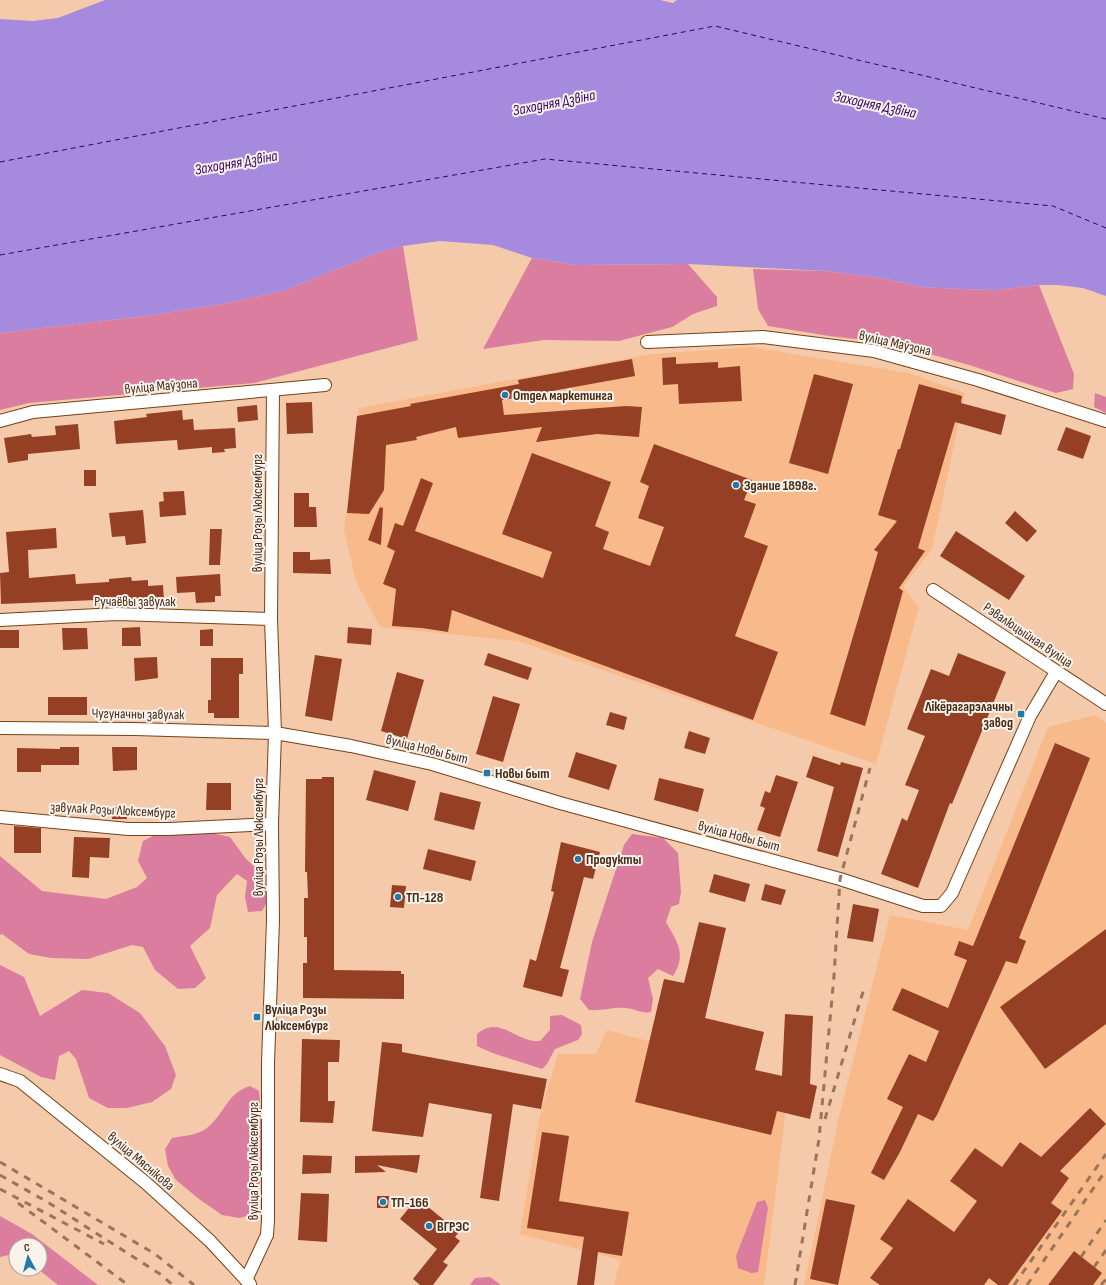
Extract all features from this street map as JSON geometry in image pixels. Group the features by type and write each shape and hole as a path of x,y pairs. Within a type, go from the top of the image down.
{"street":[{"name":"вуліца Маўзона","path":"646,342 763,337 874,351 978,380 1106,421"},
{"name":"вуліца Маўзона","path":"0,421 33,412 325,385"},
{"name":"вуліца Розы Люксембург","path":"249,1282 267,1235 268,1220 268,1063 273,920 272,824 275,733 271,618 273,390"},
{"name":"Рэвалюцыйная вуліца","path":"933,590 1106,704"},
{"name":"Ручаёвы завулак","path":"0,620 117,614 271,618"},
{"name":"вуліца Новы Быт","path":"275,733 351,746 432,764 560,803 840,879 923,906 941,906 952,893 1030,716 1056,672"},
{"name":"Чугуначны завулак","path":"0,728 134,729 275,733"},
{"name":"завулак Розы Люксембург","path":"0,817 128,829 169,829 272,824"},
{"name":"вуліца Мяснікова","path":"0,1074 20,1081 146,1183 210,1241 249,1282"}],"shaded area":[{"path":"403,246 418,340 254,383 29,403 0,410 0,333 146,316 223,304 283,291 377,253"},
{"path":"532,258 576,265 688,264 717,297 717,306 693,314 672,327 619,341 544,340 483,349"},
{"path":"753,269 825,271 882,278 922,287 995,290 1039,285 1074,374 1073,389 1056,393 969,365 891,343 829,336 768,326 758,309"},
{"path":"752,347 909,373 965,393 932,549 903,587 919,607 876,764 518,641 380,627 356,582 344,530 359,408 651,354"},
{"path":"1095,393 1106,397 1106,413 1094,407"},
{"path":"1095,715 1106,723 1106,1285 804,1285 839,1116 890,915 968,930 1048,727"},
{"path":"207,832 230,837 246,859 262,873 266,887 267,902 262,911 248,912 245,897 247,881 237,874 217,895 210,928 190,946 206,978 195,988 178,989 155,970 143,947 132,945 88,959 51,958 29,954 2,934 0,935 0,856 42,891 106,899 137,887 147,878 138,861 143,841 159,833"},
{"path":"632,834 663,838 678,853 681,892 679,904 671,907 666,922 679,948 679,961 673,976 658,969 648,978 653,999 651,1012 628,1008 589,1010 580,999 592,942 624,845"},
{"path":"0,965 24,977 40,1016 82,990 108,993 140,1013 165,1046 176,1075 171,1089 152,1102 127,1108 108,1108 89,1098 76,1059 69,1051 59,1056 55,1080 41,1077 0,1055"},
{"path":"562,1015 581,1025 582,1034 578,1040 555,1049 547,1064 542,1069 493,1053 477,1046 477,1034 485,1029 493,1027 501,1028 523,1038 540,1041 550,1030 550,1016"},
{"path":"607,1030 790,1078 764,1285 614,1285 620,1260 520,1234 539,1118 558,1054 596,1054"},
{"path":"250,1086 259,1091 262,1136 261,1172 259,1189 252,1215 239,1218 222,1215 176,1180 168,1166 165,1149 172,1138 191,1135 205,1130 214,1122 236,1093"},
{"path":"765,1200 768,1208 758,1272 751,1273 738,1268 736,1256 757,1202"},
{"path":"0,1216 36,1237 8,1237 8,1255 0,1257"},
{"path":"48,1246 98,1285 58,1285 48,1277"},
{"path":"490,1277 501,1285 470,1285 475,1278"}],"water":[{"name":"Заходняя Дзвіна","path":"105,0 660,0 673,3 677,0 1106,0 1106,296 1083,288 1058,285 1039,285 995,290 922,287 882,278 825,271 688,264 576,265 532,258 493,245 440,241 403,246 377,253 283,291 223,304 146,316 0,333 0,19 32,21 58,18"}],"building":[{"path":"676,357 676,364 718,362 718,368 740,366 742,401 679,404 678,384 663,385 662,358"},
{"path":"632,359 635,376 502,400 504,415 626,406 642,407 639,437 597,434 536,442 542,427 458,438 456,427 416,437 417,440 386,445 384,490 369,514 347,513 357,416 411,406 410,404 519,384 518,380"},
{"path":"814,374 853,384 828,474 789,463"},
{"path":"919,384 962,396 961,403 1006,415 1001,435 955,422 918,548 925,551 899,588 903,591 865,726 830,714 878,552 874,550 897,521 878,515 898,449 900,449"},
{"path":"312,402 313,433 287,434 286,403"},
{"path":"257,405 258,420 238,422 237,407"},
{"path":"182,410 183,420 193,419 194,430 235,428 236,448 224,449 225,452 212,453 212,447 178,450 177,440 116,444 114,421 147,417 146,414"},
{"path":"78,424 80,449 28,454 28,460 8,463 4,438 31,434 32,437 56,435 55,426"},
{"path":"1066,427 1091,436 1083,459 1057,450"},
{"path":"654,444 752,480 744,500 756,504 744,537 768,546 735,636 778,652 753,720 452,610 448,632 422,628 392,626 396,589 383,584 395,551 387,547 395,523 403,526 421,478 433,483 415,531 543,578 552,552 502,534 532,453 611,482 595,526 609,532 603,549 650,566 664,527 638,518 649,486 640,482"},
{"path":"84,470 96,470 96,486 84,486"},
{"path":"184,491 186,515 160,517 159,502 164,501 163,492"},
{"path":"294,493 309,493 309,507 316,507 317,527 294,527"},
{"path":"380,507 383,508 381,545 368,540"},
{"path":"143,510 146,543 126,545 125,536 112,537 109,513"},
{"path":"1015,511 1037,531 1027,542 1005,523"},
{"path":"56,528 57,548 28,550 29,578 75,574 76,584 109,582 109,579 131,577 132,581 148,580 148,586 163,585 164,600 96,604 96,600 1,604 0,573 9,572 6,532"},
{"path":"210,529 222,529 220,565 209,565"},
{"path":"956,531 1025,576 1009,600 940,556"},
{"path":"293,552 310,552 310,560 330,559 331,574 293,573"},
{"path":"220,574 221,596 215,596 215,602 196,603 195,592 177,593 176,577"},
{"path":"140,627 141,646 122,646 122,628"},
{"path":"348,627 372,629 371,645 347,643"},
{"path":"62,628 87,628 88,649 63,650"},
{"path":"213,629 213,646 200,646 200,630"},
{"path":"0,630 19,630 19,648 0,648"},
{"path":"488,653 532,668 528,680 484,665"},
{"path":"958,653 1006,672 952,804 950,803 918,888 881,874 902,818 907,821 919,790 905,785 925,736 907,729 931,669 949,676"},
{"path":"315,655 342,659 332,721 305,716"},
{"path":"157,657 158,678 135,681 134,658"},
{"path":"211,658 243,658 243,674 239,674 239,718 214,718 214,713 208,713 208,700 211,700"},
{"path":"397,672 424,680 407,739 381,731"},
{"path":"493,696 520,704 503,762 476,754"},
{"path":"48,697 87,697 87,715 48,715"},
{"path":"610,712 627,717 624,730 606,725"},
{"path":"689,731 710,738 705,754 684,748"},
{"path":"1055,743 1090,758 1019,938 1026,941 1017,964 1006,961 937,1115 933,1121 918,1114 900,1152 884,1180 871,1173 903,1107 887,1099 909,1054 926,1062 939,1031 892,1010 902,988 948,1008 967,960 954,955 959,941 973,946"},
{"path":"60,747 79,747 79,765 41,765 41,772 17,772 17,748 60,749"},
{"path":"112,747 137,747 137,770 113,771"},
{"path":"576,752 617,765 609,790 568,777"},
{"path":"813,756 840,765 841,762 863,768 838,857 817,851 834,787 806,777"},
{"path":"374,770 416,781 408,811 366,800"},
{"path":"776,775 798,782 780,837 757,830 765,808 760,806 765,791 770,793"},
{"path":"322,777 334,777 334,970 401,971 401,974 404,974 404,999 303,998 303,963 307,963 307,937 304,937 304,898 308,898 307,872 305,872 306,779 322,779"},
{"path":"659,778 704,789 698,812 654,800"},
{"path":"207,783 231,783 231,810 206,810"},
{"path":"440,792 481,802 474,830 434,820"},
{"path":"113,807 127,807 127,819 112,819"},
{"path":"14,826 41,828 41,853 14,853"},
{"path":"74,837 110,838 109,858 90,857 89,878 72,877"},
{"path":"561,842 600,852 593,879 584,877 560,968 569,970 562,997 523,987 530,959 536,961 544,931 554,892 551,891"},
{"path":"428,849 476,861 471,881 423,869"},
{"path":"714,874 750,884 745,902 709,892"},
{"path":"765,884 786,890 781,905 761,900"},
{"name":"ТП-128","path":"392,885 406,886 404,908 390,907"},
{"path":"853,904 879,909 873,942 847,938"},
{"path":"699,922 726,928 705,1018 764,1032 755,1070 782,1076 785,1014 813,1016 810,1084 817,1086 810,1119 777,1111 771,1135 635,1102 664,979 684,983"},
{"path":"1106,929 1106,1024 1045,1069 1000,1007"},
{"path":"302,1039 340,1040 339,1062 328,1062 328,1101 335,1101 333,1123 300,1122"},
{"path":"382,1042 402,1044 402,1052 547,1079 541,1109 513,1104 499,1201 480,1198 492,1114 429,1103 423,1137 372,1131"},
{"path":"1090,1108 1106,1124 1060,1171 1069,1178 1051,1203 1062,1211 1008,1285 998,1285 989,1278 984,1285 880,1285 870,1278 893,1248 880,1239 908,1199 954,1232 977,1201 950,1181 975,1148 1002,1167 1020,1142 1041,1157"},
{"path":"542,1132 569,1136 559,1201 629,1212 622,1256 598,1252 594,1285 577,1285 584,1237 527,1228"},
{"path":"303,1155 332,1156 331,1173 302,1174"},
{"path":"420,1155 417,1173 377,1165 386,1172 355,1173 355,1156"},
{"path":"301,1193 329,1194 327,1242 298,1240"},
{"name":"ТП-166","path":"377,1196 389,1196 388,1208 377,1208"},
{"name":"ВГРЭС","path":"417,1198 459,1232 455,1237 460,1241 443,1262 448,1265 433,1285 420,1285 413,1279 437,1249 400,1219"},
{"path":"826,1199 855,1205 838,1285 810,1279"},
{"path":"1074,1251 1102,1273 1093,1285 1048,1285"}],"ferry route":[{"path":"0,162 715,26 1106,119"},
{"path":"0,255 545,159 1053,206 1106,228"}],"railway":[{"path":"795,1285 819,1139 834,976 840,879 870,768"},
{"path":"825,1119 865,985"},
{"path":"1014,1285 1106,1154"},
{"path":"0,1162 155,1254 194,1285"},
{"path":"1027,1285 1106,1170"},
{"path":"0,1175 49,1203 160,1274 173,1285"},
{"path":"0,1189 104,1244"},
{"path":"18,1203 128,1285"},
{"path":"1081,1257 1106,1220"},
{"path":"1094,1267 1106,1250"},
{"path":"1101,1285 1106,1279"}],"place":[{"name":"Отдел маркетинга","path":"505,395"},
{"name":"Здание 1898г.","path":"736,485"},
{"name":"Лікёрагарэлачны завод","path":"1021,714"},
{"name":"Новы быт","path":"487,773"},
{"name":"Продукты","path":"578,859"},
{"name":"ТП-128","path":"398,897"},
{"name":"Вуліца Розы Люксембург","path":"257,1017"},
{"name":"ТП-166","path":"383,1202"},
{"name":"ВГРЭС","path":"429,1226"}]}
